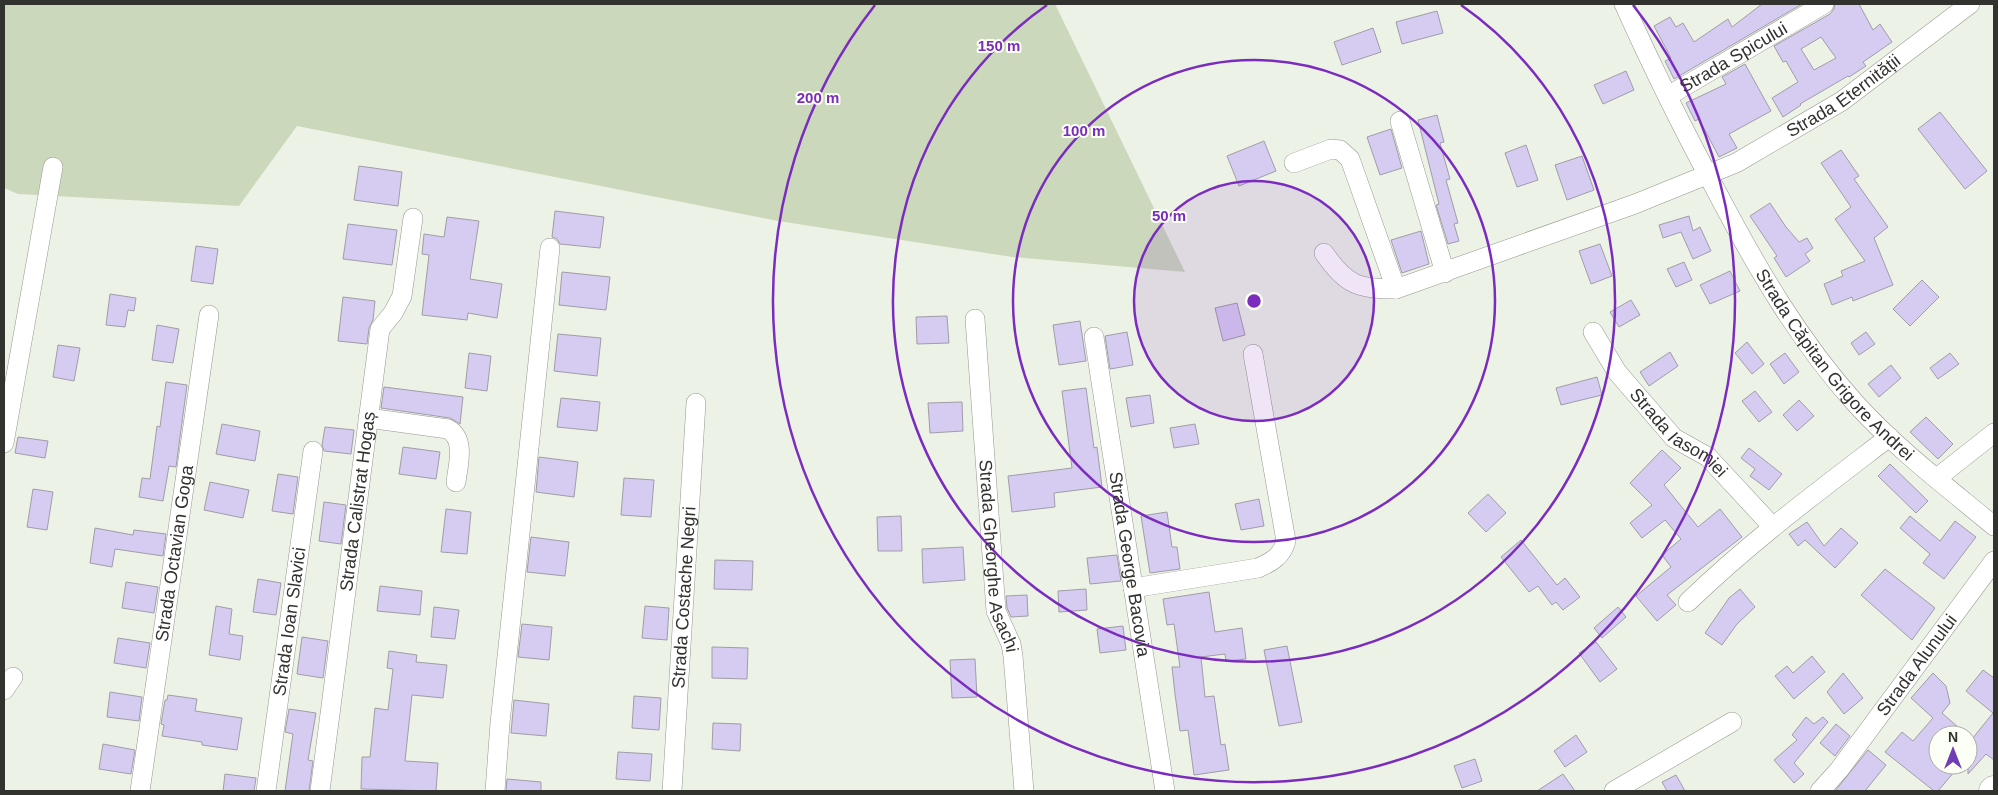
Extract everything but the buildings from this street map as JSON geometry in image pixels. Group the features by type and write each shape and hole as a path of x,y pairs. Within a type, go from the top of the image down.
{"street":[{"name":"Strada Căpitan Grigore Andrei","path":"1624,4 1708,175 1756,263 1792,321 1825,367 1857,405 1889,437 1994,526"},
{"name":"Strada Spicului","path":"1668,96 1824,4"},
{"name":"Strada Eternității","path":"1708,175 1736,163 1842,101 1970,4"},
{"path":"1400,121 1445,273"},
{"path":"1294,163 1331,149 1340,150 1350,159 1396,290"},
{"path":"4,443 53,167"},
{"path":"1324,253 1338,272 1353,284 1378,290 1396,290 1635,204 1708,175"},
{"name":"Strada Calistrat Hogaș","path":"320,791 380,329 393,313 402,296 413,218"},
{"path":"495,791 502,703 550,248"},
{"name":"Strada Octavian Goga","path":"140,791 209,315"},
{"name":"Strada Gheorghe Asachi","path":"974,319 996,611 1013,656 1024,791"},
{"name":"Strada Iasomiei","path":"1593,332 1617,372 1674,438 1708,457 1772,526"},
{"name":"Strada George Bacovia","path":"1094,336 1165,791"},
{"path":"1133,588 1258,568 1273,561 1284,551 1286,540 1253,354"},
{"name":"Strada Costache Negri","path":"672,791 696,403"},
{"path":"368,418 453,431 457,437 460,449 456,482"},
{"path":"1937,478 1994,433"},
{"path":"1688,602 1726,565 1772,526 1889,437"},
{"name":"Strada Ioan Slavici","path":"266,791 313,451"},
{"name":"Strada Alunului","path":"1820,791 1838,770 1994,561"},
{"path":"1614,791 1732,722"}],"green space":[{"path":"4,4 1055,4 1185,272 1012,257 778,221 297,126 239,206 18,194 4,188"}]}
